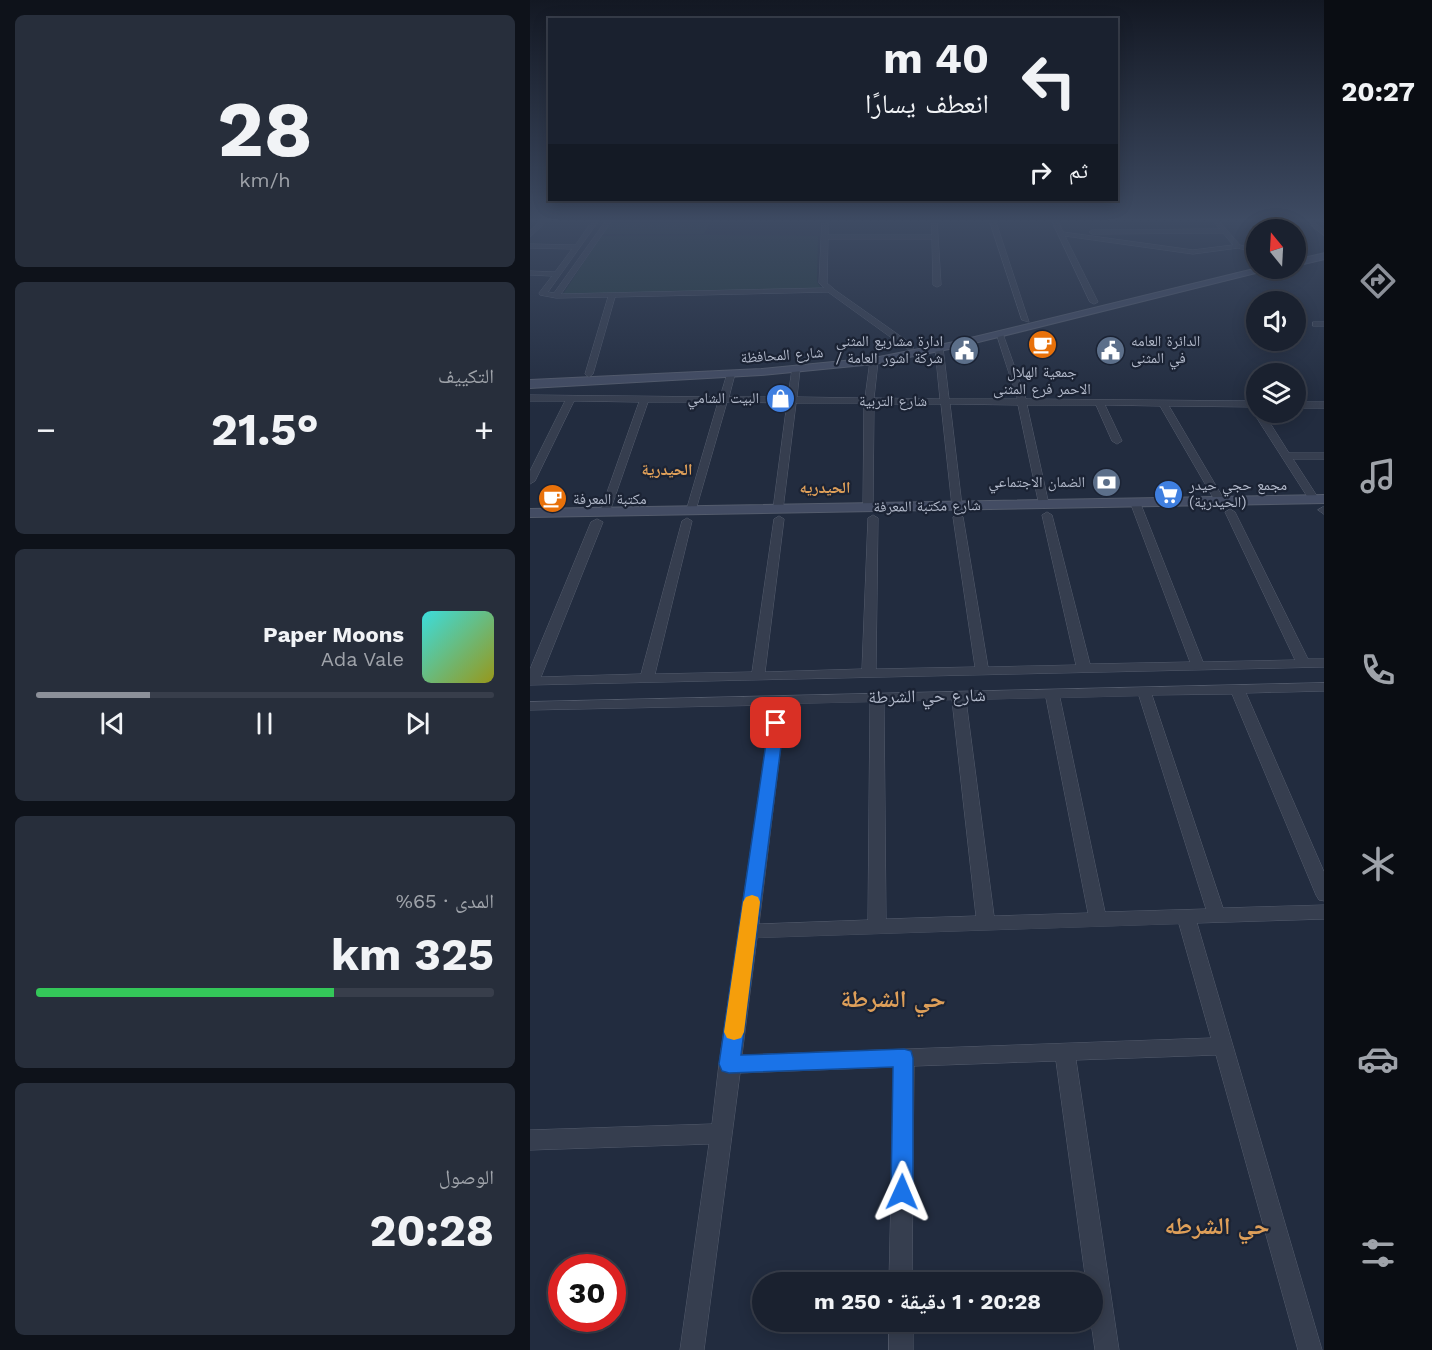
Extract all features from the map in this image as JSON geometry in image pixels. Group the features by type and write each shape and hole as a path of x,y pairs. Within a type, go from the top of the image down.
{"main road":[{"path":"1099,301 1182,282"},
{"path":"1116,306 1145,295 1194,282"},
{"path":"1116,306 1215,282"},
{"path":"1099,301 1145,295"},
{"name":"شارع المحافظة","path":"624,376 817,361 910,347 1099,301"},
{"name":"شارع المحافظة","path":"624,376 731,374 874,361 1116,306"},
{"path":"530,377 589,374 624,376"},
{"path":"530,384 624,376"},
{"name":"شارع مكتبة المعرفة","path":"530,513 601,517 1322,506"},
{"name":"شارع مكتبة المعرفة","path":"530,524 601,517"}],"street":[{"path":"550,282 543,291 546,295 556,296 829,290"},
{"path":"556,296 566,282"},
{"path":"824,282 829,290 910,347"},
{"path":"1013,282 1026,320"},
{"path":"1088,282 1099,301"},
{"path":"589,374 612,295"},
{"path":"999,334 1019,389 1045,510 1084,668"},
{"path":"939,348 943,402 957,511 982,671"},
{"path":"869,673 869,401 874,361"},
{"path":"758,675 796,369"},
{"path":"647,679 689,516 731,374"},
{"name":"شارع التربية","path":"530,398 1099,403 1246,408"},
{"path":"530,481 570,399"},
{"path":"531,681 601,517 644,399"},
{"path":"1099,403 1117,441"},
{"path":"1163,404 1225,506 1304,664"},
{"path":"1306,405 1325,405"},
{"path":"1265,423 1322,506"},
{"path":"1286,456 1325,456"},
{"path":"1137,508 1198,666"},
{"name":"شارع حي الشرطة","path":"531,681 1325,663"},
{"path":"904,673 905,697"},
{"path":"584,705 593,680"},
{"name":"شارع حي الشرطة","path":"530,706 1325,687"},
{"path":"1237,689 1325,895"},
{"path":"1144,691 1217,916"},
{"path":"1052,693 1098,920"},
{"path":"958,695 986,924"},
{"path":"877,698 877,927"},
{"path":"692,1350 779,700"},
{"path":"748,932 1325,912"},
{"path":"1186,917 1310,1350"},
{"path":"729,1064 1223,1046"},
{"path":"1065,1052 1107,1350"},
{"path":"901,1272 904,1058"},
{"path":"530,1140 720,1134"},
{"path":"901,1332 901,1350"}],"green space":[{"path":"571,282 817,282 822,289 563,294"}],"slow traffic":[{"path":"734,1032 752,902"}],"place":[{"name":"جمعية الهلال الاحمر فرع المثنى","path":"1042,345"},
{"name":"ادارة مشاريع المثنى / شركة اشور العامة","path":"964,350"},
{"name":"الدائرة العامه في المثنى","path":"1110,350"},
{"name":"البيت الشامي","path":"780,398"},
{"name":"الضمان الاجتماعي","path":"1106,482"},
{"name":"مجمع حجي حيدر (الحيدرية)","path":"1168,494"},
{"name":"مكتبة المعرفة","path":"552,499"}],"district":[{"name":"الحيدرية","path":"667,469"},
{"name":"الحيدريه","path":"825,487"},
{"name":"حي الشرطة","path":"893,999"},
{"name":"حي الشرطه","path":"1217,1226"}],"route":[{"path":"776,723 729,1064 904,1058 902,1192"}]}
